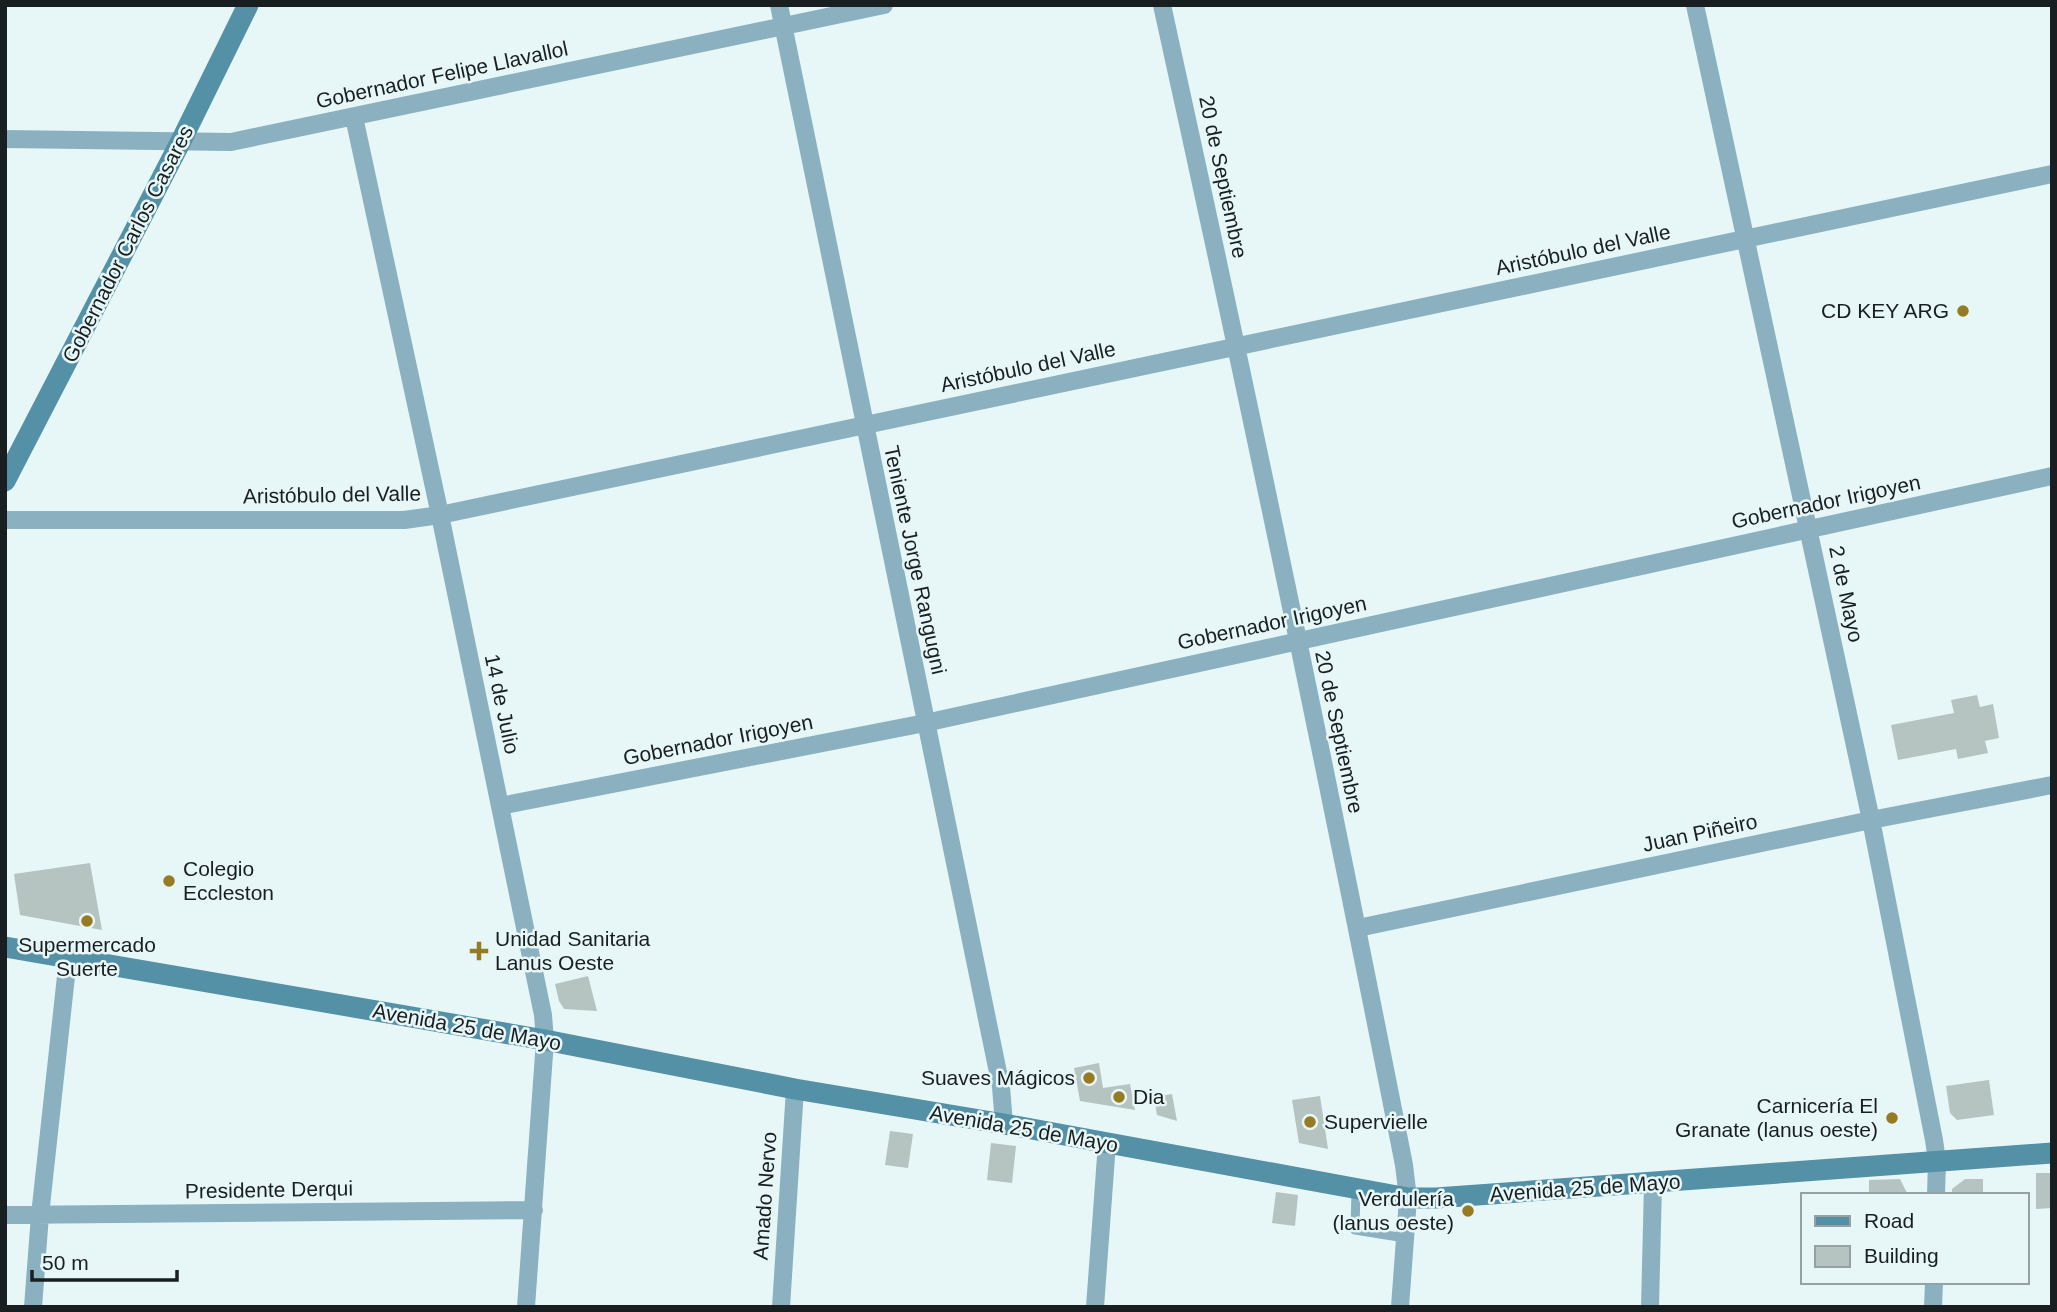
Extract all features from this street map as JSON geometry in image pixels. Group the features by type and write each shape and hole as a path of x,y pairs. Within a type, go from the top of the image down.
{"main road":[{"name":"Gobernador Carlos Casares","path":"5,481 181,141 248,5"},
{"name":"Avenida 25 de Mayo","path":"5,947 545,1040 795,1089 1004,1124 1408,1198 1653,1184 2052,1153"}],"street":[{"name":"Teniente Jorge Rangugni","path":"779,5 1002,1087 1004,1124"},
{"name":"Gobernador Felipe Llavallol","path":"5,139 231,142 884,5"},
{"name":"20 de Septiembre","path":"1162,5 1238,346 1404,1165 1408,1198 1400,1307"},
{"name":"2 de Mayo","path":"1695,5 1871,820 1937,1161 1936,1193"},
{"name":"14 de Julio","path":"354,117 440,515 543,1015 545,1040 526,1307"},
{"name":"Aristóbulo del Valle","path":"5,520 404,520 440,515 2052,174"},
{"name":"Gobernador Irigoyen","path":"500,806 925,723 2052,475"},
{"name":"Juan Piñeiro","path":"1358,928 1871,820 2052,785"},
{"path":"33,1307 40,1215 68,958"},
{"name":"Amado Nervo","path":"781,1307 795,1089"},
{"path":"1095,1307 1107,1143"},
{"path":"1650,1307 1653,1184"},
{"name":"Presidente Derqui","path":"5,1215 534,1210"},
{"path":"1933,1307 1934,1284"}],"lane":[{"path":"1356,1189 1355,1230 1405,1238"}],"building":[{"path":"1977,695 1980,707 1993,704 1999,738 1985,741 1988,753 1958,759 1956,749 1898,760 1891,725 1954,713 1951,700"},
{"path":"90,863 102,930 20,915 14,874"},
{"path":"588,976 597,1011 564,1009 555,984"},
{"name":"Suaves Mágicos","path":"1099,1063 1103,1088 1130,1084 1135,1110 1080,1101 1074,1068"},
{"path":"1989,1080 1994,1115 1957,1120 1950,1113 1946,1086"},
{"path":"1172,1094 1177,1121 1157,1115 1154,1097"},
{"name":"Supervielle","path":"1320,1096 1328,1149 1299,1143 1292,1100"},
{"path":"890,1131 913,1134 908,1168 885,1165"},
{"path":"991,1143 1016,1146 1012,1183 987,1180"},
{"path":"2036,1173 2052,1173 2052,1208 2036,1209"},
{"path":"1900,1179 1907,1193 1869,1193 1869,1180"},
{"path":"1965,1179 1983,1179 1983,1193 1952,1193 1952,1189"},
{"path":"1276,1192 1298,1195 1295,1226 1272,1223"}],"place":[{"name":"CD KEY ARG","path":"1963,311"},
{"name":"Colegio Eccleston","path":"169,881"},
{"name":"Supermercado Suerte","path":"87,921"},
{"name":"Unidad Sanitaria Lanus Oeste","path":"479,951"},
{"name":"Suaves Mágicos","path":"1089,1078"},
{"name":"Dia","path":"1119,1097"},
{"name":"Carnicería El Granate (lanus oeste)","path":"1892,1118"},
{"name":"Supervielle","path":"1310,1122"},
{"name":"Verdulería (lanus oeste)","path":"1468,1211"}]}
